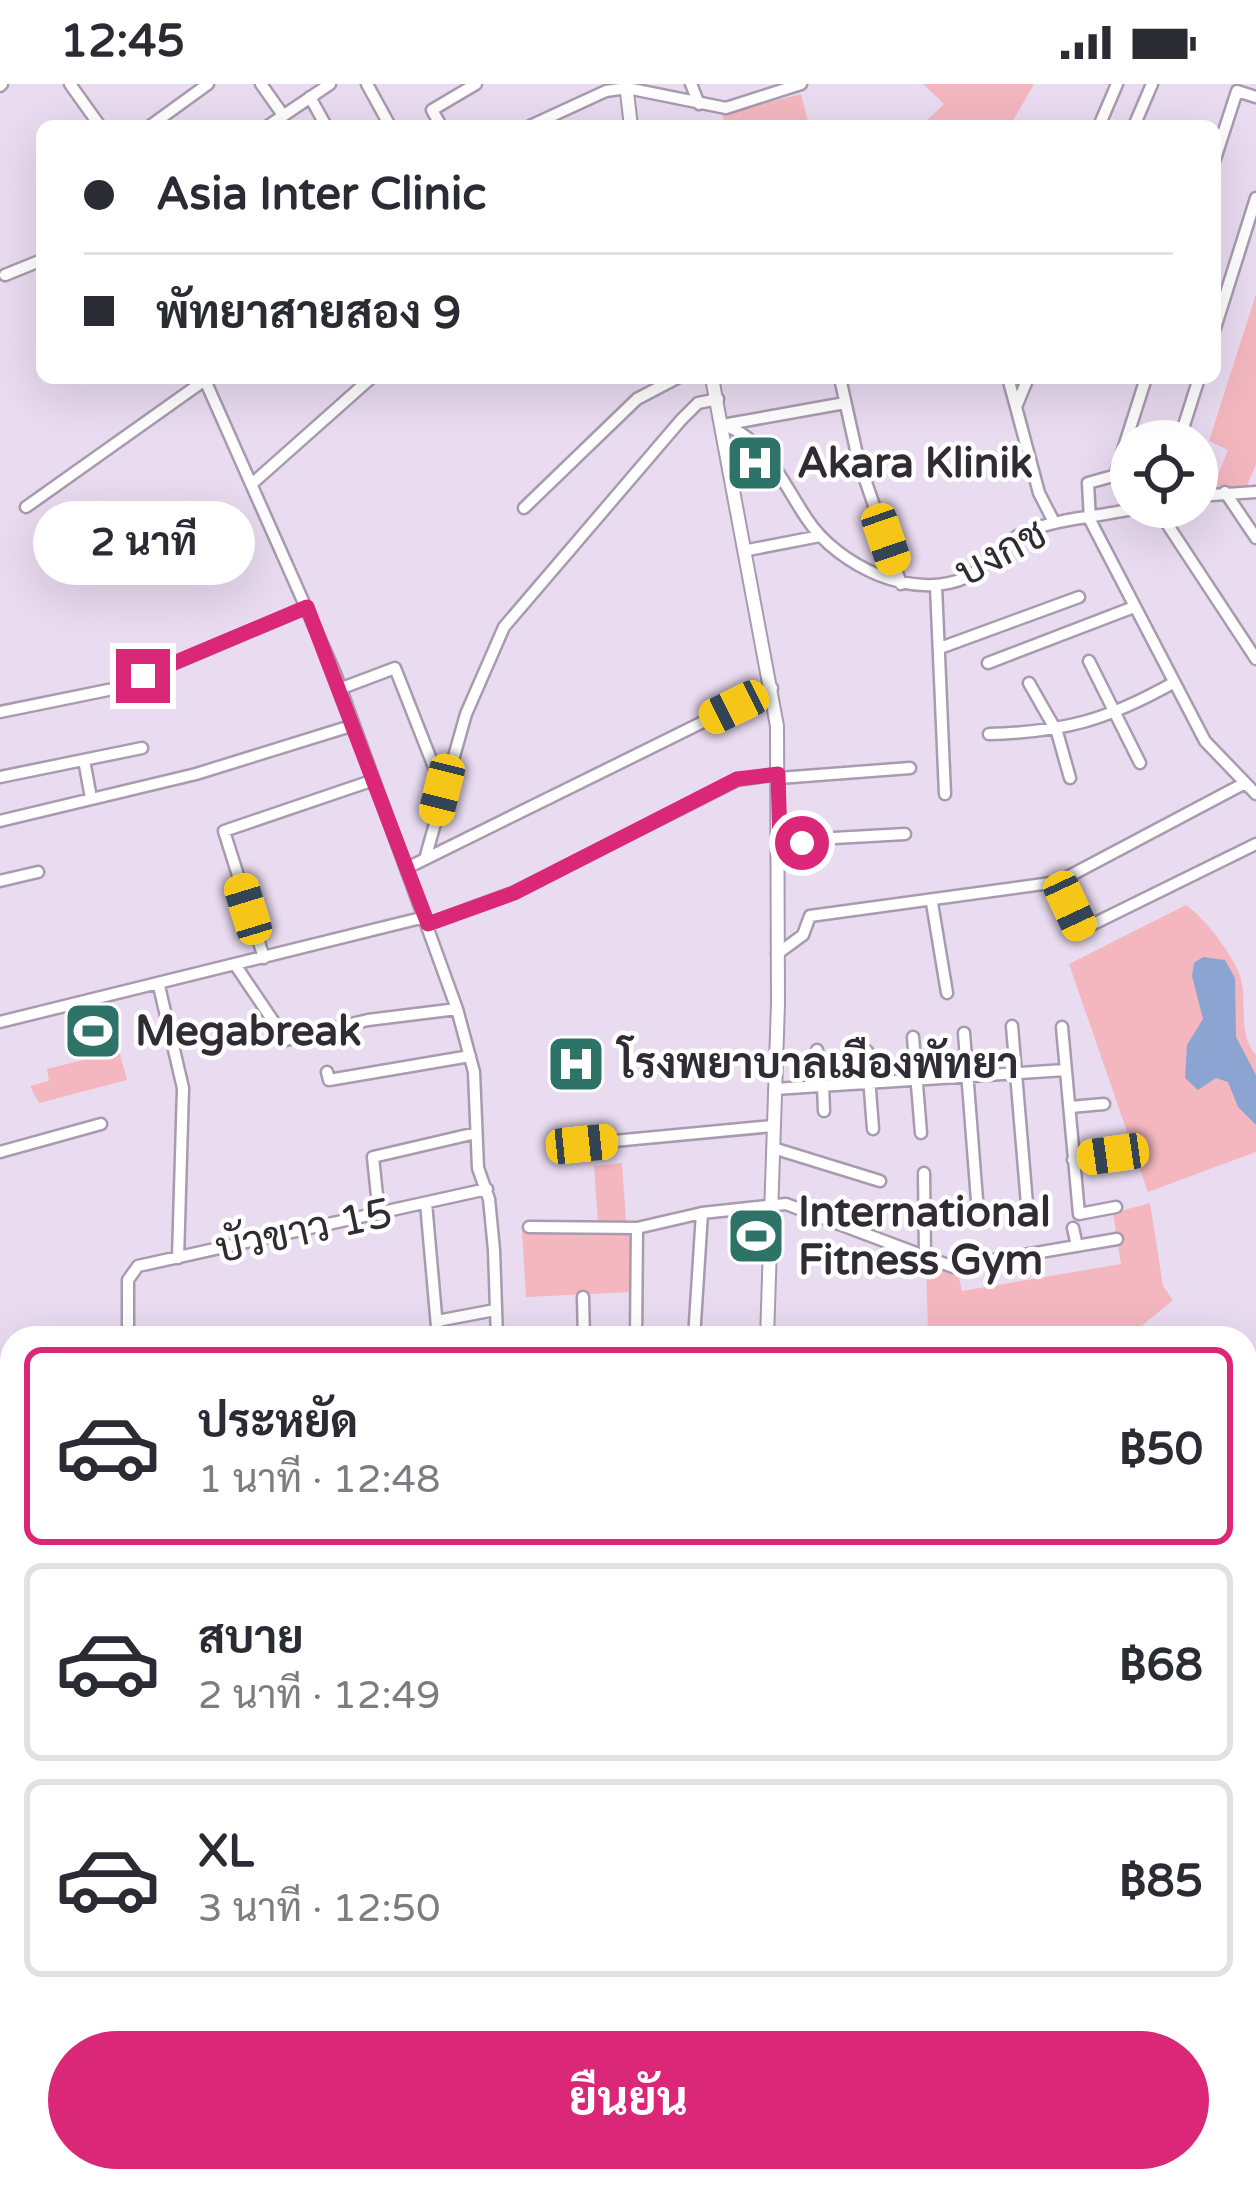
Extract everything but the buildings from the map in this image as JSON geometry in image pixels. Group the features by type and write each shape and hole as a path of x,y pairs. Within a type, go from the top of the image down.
{"main road":[{"path":"626,86 630,120"},
{"path":"714,384 772,688 779,776 767,1326"}],"street":[{"path":"158,120 208,84"},
{"path":"260,84 283,116"},
{"path":"277,120 330,84"},
{"path":"367,84 387,120"},
{"path":"438,120 433,110 476,84"},
{"path":"692,84 699,104"},
{"path":"543,120 626,86 725,108 801,84"},
{"path":"1102,120 1117,84"},
{"path":"1137,120 1152,84"},
{"path":"72,85 96,120"},
{"path":"1221,140 1237,91 1256,97"},
{"path":"310,97 323,120"},
{"path":"1221,309 1256,198"},
{"path":"5,275 36,262"},
{"path":"26,507 198,384"},
{"path":"207,384 341,688 458,1009 470,1056 478,1168 487,1189 496,1326"},
{"path":"254,482 364,384"},
{"path":"524,508 637,398 665,384"},
{"path":"841,384 902,584"},
{"path":"1010,384 1039,493 1054,522"},
{"path":"1016,407 1026,384"},
{"path":"1132,420 1143,384"},
{"path":"1186,420 1197,384"},
{"path":"425,860 466,715 504,627 681,420 698,403 718,399"},
{"path":"724,425 844,403"},
{"path":"724,425 741,431 769,459 820,536 748,550"},
{"path":"1110,476 1088,483 1090,520 1110,515"},
{"path":"1225,492 1256,538"},
{"path":"1218,493 1256,492"},
{"name":"บงกช","path":"820,536 902,584 936,586 970,576 1018,535 1054,522 1090,520 1205,741 1256,794"},
{"path":"1170,528 1256,659"},
{"path":"936,586 945,794"},
{"path":"940,648 1079,597"},
{"path":"0,712 113,689 307,607"},
{"path":"988,663 1134,608"},
{"path":"1089,661 1140,763"},
{"path":"341,688 395,668 442,790"},
{"path":"1029,683 1057,732 1070,778"},
{"path":"989,734 1057,732 1116,714 1173,683"},
{"path":"407,868 772,688"},
{"path":"0,821 196,774 354,725"},
{"path":"0,777 142,748"},
{"path":"84,760 91,798"},
{"path":"0,1022 427,920 514,893 737,779 910,768"},
{"path":"264,958 224,831 374,780"},
{"path":"777,954 803,934 810,916 932,903 1058,882 1245,783"},
{"path":"780,842 904,834"},
{"path":"1058,882 1081,931 1256,844"},
{"path":"0,880 38,872"},
{"path":"932,903 946,993"},
{"path":"236,966 286,1040 368,1020 458,1009"},
{"path":"159,986 183,1088 178,1258"},
{"path":"1012,1026 1028,1216"},
{"path":"1062,1027 1078,1214 1115,1207"},
{"path":"964,1033 978,1213"},
{"path":"913,1037 921,1133"},
{"path":"818,1050 824,1112"},
{"path":"868,1051 873,1129"},
{"path":"327,1072 329,1080 470,1056"},
{"path":"775,1089 1065,1070"},
{"path":"1070,1107 1104,1104"},
{"path":"0,1152 100,1124"},
{"path":"582,1144 773,1126"},
{"path":"379,1215 373,1157 476,1133"},
{"path":"772,1148 880,1181"},
{"path":"1073,1160 1113,1154"},
{"path":"923,1173 925,1257"},
{"name":"บัวขาว 15","path":"128,1326 128,1280 138,1266 487,1189"},
{"path":"426,1204 437,1326"},
{"path":"529,1227 638,1228 772,1204 900,1243 953,1267 1117,1239"},
{"path":"695,1326 702,1213"},
{"path":"636,1326 638,1228"},
{"path":"1073,1228 1077,1246"},
{"path":"583,1297 584,1326"},
{"path":"437,1321 495,1310"}],"shaded area":[{"path":"923,84 1034,84 1013,120 927,120 944,104"},
{"path":"801,94 808,120 724,120 722,114"},
{"path":"1256,294 1256,464 1247,486 1218,488 1228,450 1218,445 1216,420"},
{"path":"1186,905 1216,936 1239,973 1246,1036 1256,1055 1256,1152 1148,1192 1069,964"},
{"path":"119,1051 127,1080 39,1103 30,1086 49,1081 47,1069"},
{"path":"622,1163 626,1221 598,1222 594,1166"},
{"path":"1150,1203 1163,1286 1173,1300 1142,1326 928,1326 926,1262 958,1273 962,1291 1121,1264 1113,1213"},
{"path":"631,1230 633,1292 526,1297 522,1231"}],"water":[{"path":"1203,957 1225,960 1235,978 1236,1037 1256,1075 1256,1125 1238,1107 1228,1082 1216,1078 1198,1090 1185,1078 1187,1045 1203,1019 1192,976 1194,963"}],"place":[{"name":"Akara Klinik","path":"755,463"},
{"name":"Megabreak","path":"93,1031"},
{"name":"โรงพยาบาลเมืองพัทยา","path":"576,1064"},
{"name":"International Fitness Gym","path":"756,1236"}],"route":[{"path":"143,676 307,607 428,924 514,893 737,779 778,774 780,842 802,843"}]}
